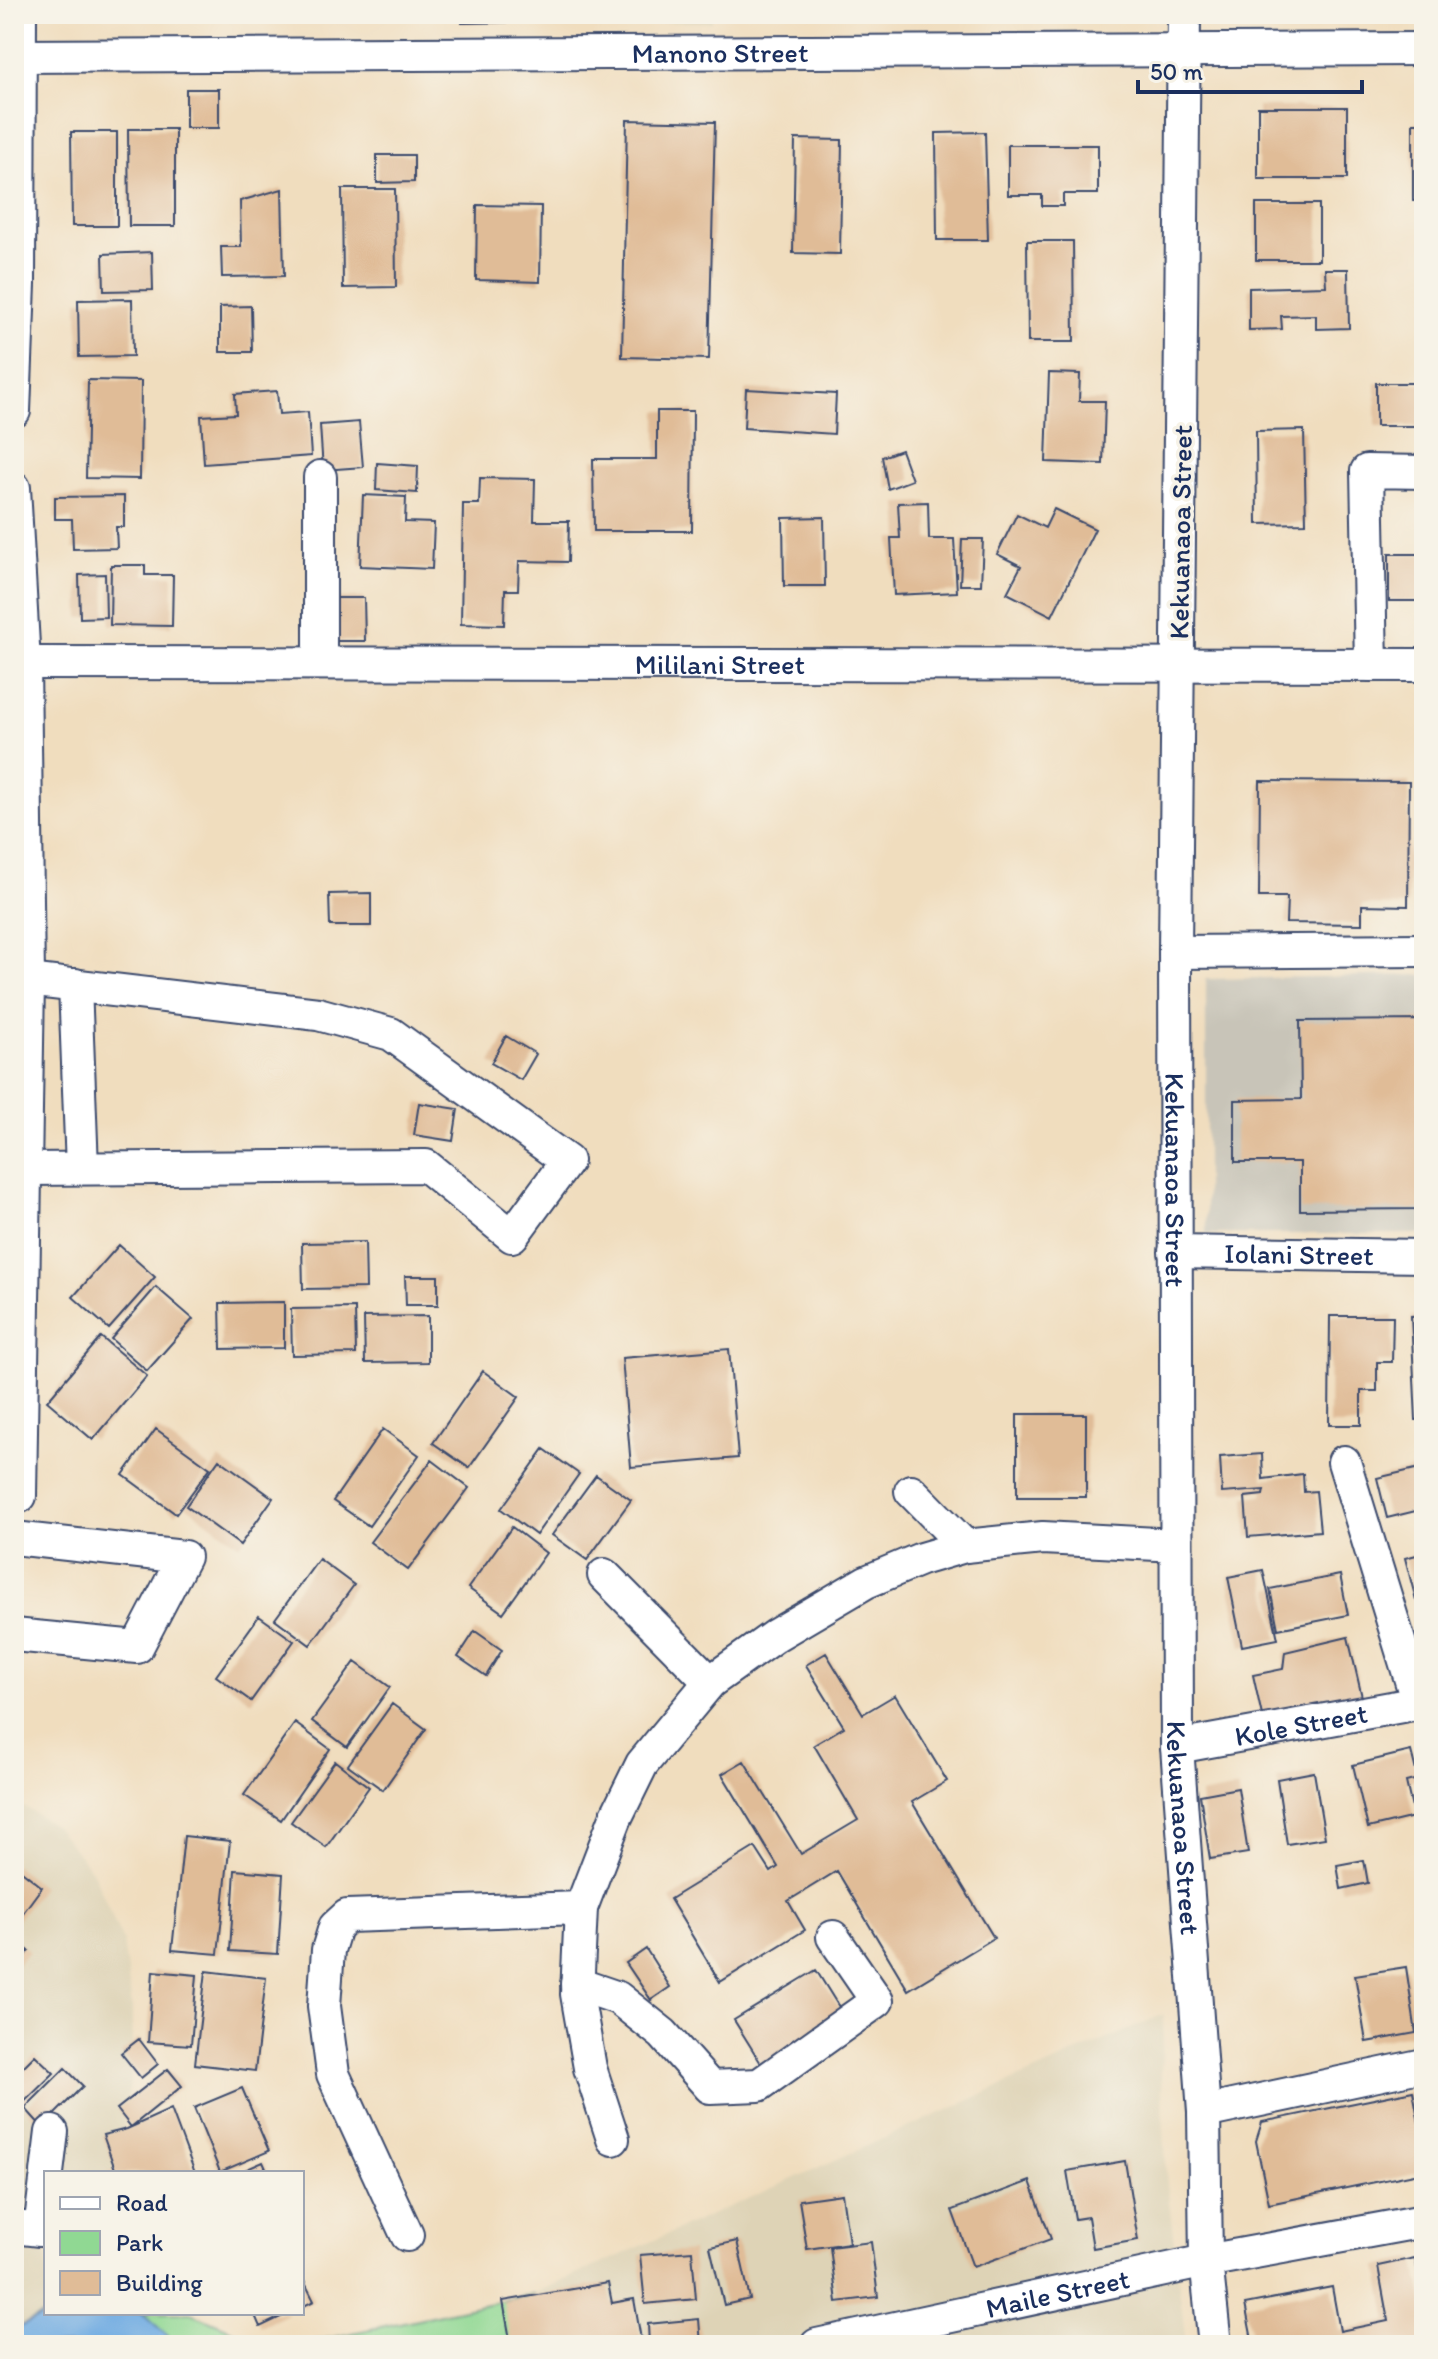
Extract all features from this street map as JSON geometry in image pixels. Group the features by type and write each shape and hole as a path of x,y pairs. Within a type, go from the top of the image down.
{"street":[{"path":"14,411 20,14"},
{"name":"Kekuanaoa Street","path":"1184,14 1175,952 1177,1747 1204,2112 1206,2261 1215,2345"},
{"name":"Manono Street","path":"17,56 1424,49"},
{"path":"1371,665 1367,471 1424,472"},
{"path":"320,477 320,663"},
{"path":"14,488 28,980 16,1498"},
{"name":"Mililani Street","path":"19,663 1424,665"},
{"path":"1175,952 1424,950"},
{"path":"25,1169 426,1166 512,1236 567,1161 391,1034 318,1014 28,980"},
{"path":"75,985 82,1168"},
{"name":"Iolani Street","path":"1175,1252 1424,1256"},
{"path":"1344,1462 1421,1702"},
{"path":"911,1491 965,1546"},
{"path":"14,1538 184,1557 137,1647 14,1635"},
{"path":"613,2139 585,2047 577,1984 581,1908 616,1817 642,1764 710,1682 776,1635 866,1582 921,1559 965,1546 1043,1538 1176,1545"},
{"path":"604,1575 710,1682"},
{"name":"Kole Street","path":"1177,1747 1421,1702"},
{"path":"407,2235 333,2074 324,2006 328,1950 335,1927 347,1916 581,1908"},
{"path":"577,1984 618,1998 630,2007 663,2034 710,2087 759,2085 877,2001 833,1937"},
{"path":"1204,2112 1424,2065"},
{"path":"47,2171 52,2132"},
{"path":"14,2227 40,2230 44,2197"},
{"name":"Maile Street","path":"817,2345 1206,2261 1424,2221"}],"shaded area":[{"path":"462,14 712,14 712,22 462,23"},
{"path":"1424,975 1424,1234 1206,1234 1206,979"},
{"path":"14,1801 55,1826 93,1872 123,1942 132,2006 132,2068 122,2141 114,2171 44,2171 44,2314 14,2329"},
{"path":"1164,2014 1161,2075 1167,2184 1186,2345 540,2345 533,2294"}],"green space":[{"path":"533,2294 540,2345 297,2345"},
{"path":"45,2315 197,2315 267,2345 14,2345 14,2329"}],"water":[{"path":"46,2315 144,2315 178,2345 14,2345 14,2329"}],"building":[{"path":"462,14 522,14 522,22 462,23"},
{"path":"186,89 219,89 219,128 186,128"},
{"path":"1258,107 1347,107 1347,179 1258,179"},
{"path":"627,120 715,122 709,359 622,357"},
{"path":"1413,123 1424,123 1424,201 1413,201"},
{"path":"128,129 175,129 175,226 129,226"},
{"path":"71,132 117,132 117,226 72,226"},
{"path":"985,132 988,240 937,240 936,133"},
{"path":"795,139 842,140 840,254 793,253"},
{"path":"1008,145 1098,145 1098,194 1063,194 1063,206 1042,206 1042,195 1008,195"},
{"path":"377,155 414,155 414,182 377,183"},
{"path":"282,189 284,276 222,277 221,247 241,247 240,201"},
{"path":"342,189 395,189 396,287 343,288"},
{"path":"1256,204 1319,204 1319,260 1256,260"},
{"path":"477,205 541,206 540,282 476,280"},
{"path":"1027,241 1073,241 1074,342 1028,342"},
{"path":"152,252 153,290 104,291 103,254"},
{"path":"1325,269 1348,269 1349,328 1316,329 1316,315 1281,316 1282,329 1249,330 1249,288 1326,286"},
{"path":"132,299 133,356 79,357 78,300"},
{"path":"251,306 252,352 220,352 220,307"},
{"path":"1049,373 1080,374 1079,401 1105,401 1103,464 1046,462"},
{"path":"88,380 141,381 140,479 86,478"},
{"path":"1376,383 1424,383 1424,426 1376,426"},
{"path":"746,389 836,394 834,434 744,428"},
{"path":"277,391 279,414 308,412 311,456 204,464 201,416 236,414 235,394"},
{"path":"657,411 693,411 692,531 594,531 593,459 657,459"},
{"path":"359,422 363,467 323,470 320,425"},
{"path":"1304,430 1306,523 1257,524 1256,431"},
{"path":"901,450 912,480 888,489 882,457"},
{"path":"377,463 418,466 417,493 376,490"},
{"path":"480,478 535,479 534,521 569,521 568,562 519,561 518,590 505,590 504,625 461,624 463,504 479,504"},
{"path":"363,495 406,497 405,522 434,523 432,569 360,566"},
{"path":"124,496 124,527 116,527 117,548 73,549 72,519 55,519 55,497"},
{"path":"928,502 929,539 954,539 957,592 894,595 891,538 900,538 898,503"},
{"path":"1054,509 1095,529 1052,616 1007,593 1021,566 997,554 1017,514 1045,528"},
{"path":"824,517 825,586 784,586 783,518"},
{"path":"962,539 983,539 981,585 960,585"},
{"path":"1389,554 1424,554 1424,601 1389,601"},
{"path":"111,565 145,565 145,575 173,575 172,626 110,625"},
{"path":"105,574 106,617 80,618 79,575"},
{"path":"334,598 364,598 365,641 335,641"},
{"path":"1260,781 1409,782 1408,906 1362,905 1362,924 1286,923 1287,897 1259,897"},
{"path":"371,893 371,926 330,926 329,894"},
{"path":"1424,1020 1424,1209 1300,1210 1300,1162 1235,1162 1235,1100 1301,1099 1300,1021"},
{"path":"506,1036 536,1054 521,1080 491,1063"},
{"path":"419,1103 458,1109 453,1141 414,1135"},
{"path":"365,1242 366,1288 303,1289 302,1243"},
{"path":"119,1245 155,1277 109,1329 73,1297"},
{"path":"405,1276 438,1276 438,1305 406,1305"},
{"path":"156,1287 193,1319 147,1371 111,1339"},
{"path":"284,1302 284,1348 221,1349 220,1303"},
{"path":"355,1308 356,1354 292,1355 291,1309"},
{"path":"1424,1315 1424,1420 1416,1420 1411,1316"},
{"path":"428,1316 428,1362 365,1363 364,1317"},
{"path":"1330,1316 1393,1316 1392,1362 1377,1362 1377,1391 1361,1391 1361,1425 1329,1425"},
{"path":"101,1337 147,1376 93,1440 47,1401"},
{"path":"729,1349 738,1458 631,1467 622,1358"},
{"path":"483,1371 519,1397 469,1468 433,1443"},
{"path":"1017,1414 1086,1414 1086,1497 1017,1497"},
{"path":"156,1429 210,1468 176,1514 123,1475"},
{"path":"383,1429 419,1455 369,1526 333,1501"},
{"path":"544,1449 579,1474 536,1535 501,1509"},
{"path":"1262,1454 1263,1479 1303,1474 1304,1492 1316,1491 1320,1531 1248,1537 1245,1497 1263,1495 1264,1490 1222,1493 1220,1457"},
{"path":"219,1459 273,1498 240,1545 186,1506"},
{"path":"432,1460 469,1488 408,1570 370,1542"},
{"path":"1424,1467 1424,1509 1387,1518 1377,1478"},
{"path":"596,1475 631,1500 587,1560 552,1535"},
{"path":"512,1527 546,1553 503,1613 468,1588"},
{"path":"1424,1553 1424,1598 1416,1600 1405,1558"},
{"path":"319,1559 354,1585 310,1645 275,1619"},
{"path":"1263,1570 1278,1639 1242,1646 1228,1577"},
{"path":"1340,1575 1348,1615 1278,1629 1270,1589"},
{"path":"259,1616 294,1641 251,1701 216,1676"},
{"path":"475,1631 502,1650 486,1676 458,1657"},
{"path":"1348,1637 1362,1697 1263,1720 1253,1675 1283,1669 1285,1652"},
{"path":"826,1653 863,1714 895,1695 947,1781 912,1802 994,1938 908,1990 837,1871 788,1901 805,1930 720,1982 670,1899 755,1847 771,1872 778,1867 722,1774 744,1761 801,1854 858,1820 814,1745 844,1727 806,1665"},
{"path":"355,1662 390,1687 347,1747 312,1721"},
{"path":"392,1704 426,1729 383,1790 348,1765"},
{"path":"295,1723 330,1749 281,1820 244,1795"},
{"path":"1411,1751 1418,1779 1406,1782 1414,1817 1368,1828 1353,1765"},
{"path":"335,1761 369,1787 326,1847 291,1822"},
{"path":"1314,1772 1325,1838 1287,1844 1277,1779"},
{"path":"1238,1788 1248,1853 1210,1859 1200,1795"},
{"path":"184,1836 230,1841 218,1954 172,1950"},
{"path":"1364,1860 1368,1883 1341,1889 1337,1865"},
{"path":"14,1865 42,1887 14,1925"},
{"path":"235,1870 283,1874 278,1954 230,1951"},
{"path":"14,1939 29,1951 14,1968"},
{"path":"646,1949 670,1987 651,2000 626,1963"},
{"path":"1406,1967 1416,2033 1366,2042 1355,1975"},
{"path":"816,1970 844,2015 762,2065 734,2020"},
{"path":"153,1971 197,1975 191,2045 148,2042"},
{"path":"206,1971 266,1978 255,2071 195,2064"},
{"path":"139,2039 158,2064 141,2078 121,2053"},
{"path":"35,2055 54,2073 14,2112 14,2076"},
{"path":"65,2068 83,2086 42,2127 25,2108"},
{"path":"168,2069 182,2086 131,2127 117,2109"},
{"path":"242,2088 269,2151 220,2171 194,2108"},
{"path":"1413,2091 1424,2150 1424,2172 1269,2204 1256,2141 1262,2122"},
{"path":"171,2109 194,2171 110,2171 115,2169 103,2135 127,2129"},
{"path":"1125,2161 1138,2240 1093,2248 1088,2217 1075,2219 1067,2171"},
{"path":"263,2162 267,2171 243,2171"},
{"path":"1030,2181 1051,2239 973,2267 952,2210"},
{"path":"842,2194 849,2243 807,2249 799,2200"},
{"path":"737,2241 750,2299 724,2305 710,2247"},
{"path":"871,2242 878,2297 837,2302 830,2247"},
{"path":"692,2251 696,2299 645,2304 640,2255"},
{"path":"1415,2258 1424,2303 1424,2345 1253,2345 1245,2304 1332,2287 1340,2331 1388,2321 1378,2266"},
{"path":"304,2281 314,2301 304,2306"},
{"path":"608,2283 612,2303 634,2299 642,2345 511,2345 503,2301"},
{"path":"255,2315 285,2315 260,2327"},
{"path":"699,2319 701,2345 649,2345 648,2324"}]}
